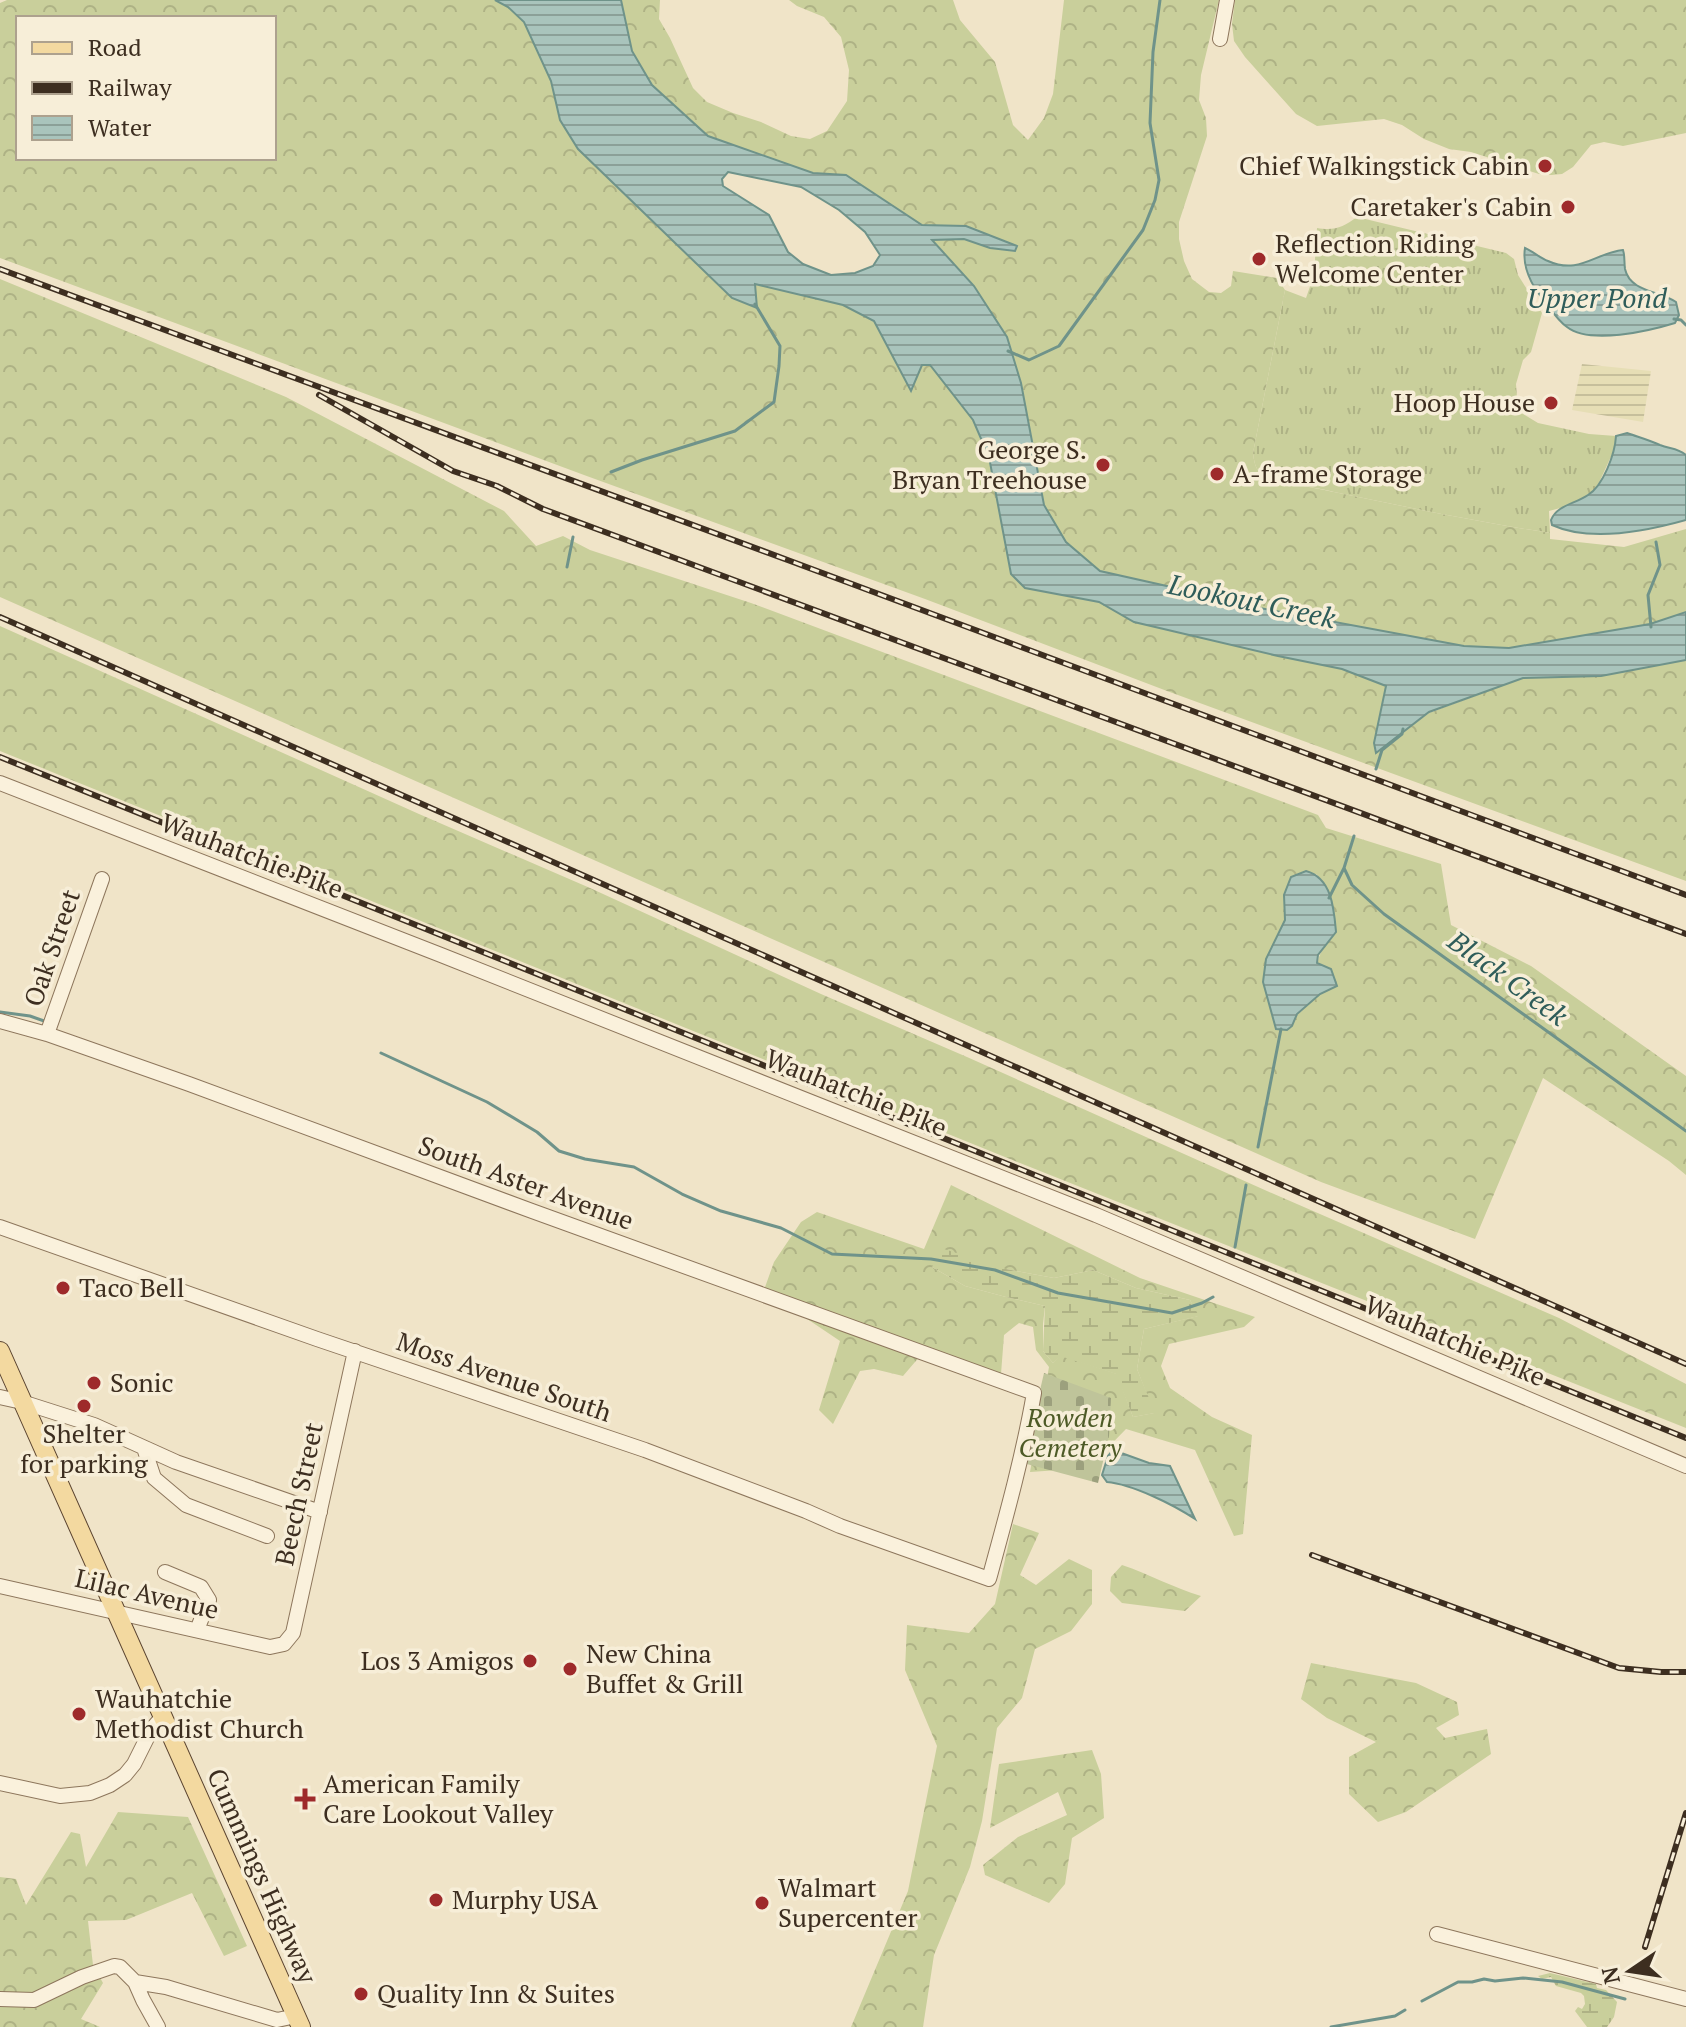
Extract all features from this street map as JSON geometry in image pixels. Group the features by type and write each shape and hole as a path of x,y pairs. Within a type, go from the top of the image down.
{"main road":[{"name":"Cummings Highway","path":"0,1351 299,2022"}],"street":[{"path":"1220,39 1227,0"},
{"name":"Wauhatchie Pike","path":"0,783 1096,1215 1686,1466"},
{"name":"Oak Street","path":"47,1034 102,879"},
{"name":"South Aster Avenue","path":"0,1021 47,1034 215,1093 650,1255 1034,1393 1027,1438 989,1579"},
{"name":"Moss Avenue South","path":"0,1227 647,1451 840,1526 989,1579"},
{"name":"Beech Street","path":"284,1644 293,1633 355,1351"},
{"path":"0,1397 94,1425 176,1462 320,1512"},
{"path":"144,1448 154,1478 186,1505 267,1536"},
{"path":"165,1572 201,1587 209,1600 197,1630"},
{"name":"Lilac Avenue","path":"0,1586 270,1647 284,1644"},
{"path":"0,1783 60,1796 90,1793 110,1785 134,1764 151,1730 163,1716"},
{"path":"1437,1934 1686,1999"},
{"path":"0,1999 34,2000 82,1977 114,1966 120,1967 135,1982 158,2027"},
{"path":"135,1982 176,1990 277,2020 299,2022"}],"shaded area":[{"path":"1582,364 1651,371 1643,422 1572,410"}],"green space":[{"path":"7,0 495,0 524,22 551,81 560,120 754,284 843,305 874,321 911,390 922,365 930,365 973,420 989,457 1011,574 1025,588 1099,602 1134,622 1342,669 1386,686 1374,742 1376,752 1429,713 1523,678 1601,676 1686,660 1686,881 1167,691 0,258 0,3"},
{"path":"621,0 660,0 659,19 693,88 707,102 791,136 810,139 827,131 847,101 849,70 841,37 824,17 789,0 953,0 960,20 995,62 1013,125 1028,140 1044,118 1053,94 1064,0 1219,0 1201,75 1199,100 1206,118 1207,136 1179,222 1179,239 1192,279 1209,292 1221,293 1231,286 1233,271 1277,278 1285,290 1253,453 1258,470 1268,477 1296,484 1550,533 1550,539 1624,547 1686,529 1686,612 1650,624 1509,648 1464,646 1254,607 1100,571 1066,542 1044,505 1031,433 931,239 964,239 990,248 1015,251 1016,246 966,226 922,225 846,175 813,173 708,136 652,85 632,51"},
{"path":"1235,0 1686,0 1686,133 1623,146 1604,142 1591,145 1573,167 1562,174 1551,175 1471,152 1449,149 1384,119 1317,126 1296,114 1234,41 1232,24"},
{"path":"1357,217 1506,253 1514,259 1518,275 1542,313 1531,352 1523,360 1516,384 1518,411 1538,423 1589,434 1616,436 1615,448 1596,489 1564,507 1549,511 1550,533 1297,484 1268,477 1258,470 1253,453 1285,290 1306,298 1314,275 1317,228 1338,227"},
{"path":"0,279 286,397 504,511 536,546 563,536 590,550 751,603 1318,815 1326,828 1441,864 1451,925 1531,966 1686,1076 1686,1175 1543,1078 1475,1239 1321,1182 0,597","holes":["1316,874 1332,901 1336,932 1318,960 1320,994 1297,1015 1292,1026 1266,959 1285,920"]},
{"path":"0,626 821,994 1559,1318 1686,1384 1686,1428 0,751"},
{"path":"951,1185 1140,1278 1255,1317 1244,1327 1169,1344 1161,1366 1170,1388 1212,1417 1252,1435 1243,1534 1234,1536 1195,1450 1126,1429 1088,1468 1030,1472 1049,1367 1036,1350 1033,1327 1019,1323 1004,1335 1001,1374 927,1348 903,1376 874,1369 860,1371 833,1424 819,1410 840,1341 764,1290 774,1262 801,1222 817,1212 924,1249","holes":["932,1267 1006,1269 1054,1278 1093,1270 1136,1288 1190,1300 1198,1316 1144,1329 1137,1369 1154,1413 1133,1417 1117,1374 1060,1355 1053,1363 1043,1351 1045,1306 965,1286"]},
{"path":"944,1249 1006,1269 1054,1278 1093,1270 1136,1288 1190,1300 1199,1316 1144,1329 1137,1369 1155,1413 1133,1417 1116,1374 1060,1356 1053,1363 1043,1351 1045,1306 965,1286 932,1267"},
{"name":"Rowden Cemetery","path":"1044,1373 1111,1398 1109,1436 1098,1483 1023,1463"},
{"path":"1013,1524 1039,1533 1020,1575 1036,1585 1069,1559 1092,1570 1092,1604 1071,1631 1035,1649 1022,1698 997,1728 982,1821 970,1867 934,1955 923,2027 851,2027 908,1891 937,1746 905,1670 907,1625 969,1633 995,1604"},
{"path":"1122,1565 1201,1596 1185,1611 1122,1603 1110,1591 1111,1577"},
{"path":"1311,1663 1416,1683 1457,1702 1459,1715 1436,1728 1445,1738 1487,1729 1491,1754 1406,1812 1378,1822 1349,1794 1349,1757 1376,1742 1327,1718 1301,1699"},
{"path":"1092,1750 1101,1774 1104,1818 1072,1838 1065,1884 1049,1903 985,1875 983,1865 1018,1837 1067,1815 1058,1792 990,1828 999,1764"},
{"path":"118,1812 188,1817 247,1946 224,1956 192,1893 126,1920 88,1921 93,1965 103,1983 81,2019 100,2027 0,2027 0,1877 16,1879 26,1905 71,1832 80,1834 86,1867"},
{"path":"1550,1973 1596,1984 1597,1988 1606,1990 1617,2002 1614,2017 1607,2027 1587,2027 1575,2011 1585,2004 1584,1996 1556,1986 1551,1977 1542,1979 1538,1976"}],"water":[{"path":"495,0 621,0 632,51 652,85 708,136 813,173 846,175 922,225 966,226 1017,246 1015,251 990,248 964,239 932,240 974,286 1007,337 1021,383 1044,505 1066,542 1100,571 1254,607 1464,646 1509,648 1650,624 1686,612 1686,660 1601,676 1523,678 1429,712 1376,753 1374,743 1386,686 1342,669 1134,622 1099,602 1025,588 1011,574 989,457 973,420 930,365 922,365 911,391 874,321 843,305 755,284 757,308 732,298 578,149 560,120 551,81 524,22","holes":["728,172 801,187 839,210 865,232 880,255 873,266 855,273 831,275 803,264 788,252 769,215 723,186 722,179"]},
{"name":"Upper Pond","path":"1525,248 1548,261 1569,266 1623,250 1628,277 1639,287 1676,302 1679,315 1675,323 1635,333 1604,336 1577,332 1560,321 1535,288 1526,268"},
{"path":"1627,433 1686,455 1686,520 1637,531 1601,534 1552,525 1551,520 1557,511 1588,495 1599,485 1611,460 1616,436"},
{"path":"1306,871 1321,880 1330,896 1336,932 1318,955 1317,963 1331,969 1337,986 1320,994 1297,1014 1287,1030 1276,1029 1263,982 1266,959 1285,920 1284,895 1291,877"},
{"path":"1113,1450 1149,1463 1170,1466 1195,1519 1152,1496 1107,1482 1102,1475"}],"waterway":[{"path":"1008,351 1029,360 1059,346 1143,230 1159,180 1150,123 1153,52 1160,0"},
{"path":"611,472 735,431 774,402 780,346 755,304"},
{"path":"1674,319 1686,325"},
{"path":"567,567 573,537"},
{"path":"1651,627 1648,595 1660,565 1656,542"},
{"name":"Black Creek","path":"1376,769 1382,750 1402,734 1403,729"},
{"name":"Black Creek","path":"1329,898 1344,868 1354,836"},
{"name":"Black Creek","path":"1344,868 1352,885 1384,914 1686,1131"},
{"path":"0,1012 47,1022"},
{"path":"1258,1147 1281,1029"},
{"path":"381,1053 487,1102 537,1132 559,1151 634,1167 682,1194 721,1211 781,1228 832,1254 931,1259 995,1270 1058,1293 1172,1313 1213,1297"},
{"path":"1235,1247 1246,1185"},
{"path":"1422,2001 1458,1982 1523,1978 1562,1982 1625,1999"},
{"path":"1331,2027 1395,2016 1405,2010"}],"railway":[{"path":"0,269 1686,895"},
{"path":"319,395 453,471 497,486 543,509 1686,934"},
{"path":"0,617 1686,1364"},
{"path":"0,757 1686,1438"},
{"path":"1312,1555 1619,1668 1686,1672"},
{"path":"1645,1947 1686,1813"}],"place":[{"name":"Chief Walkingstick Cabin","path":"1545,166"},
{"name":"Caretaker's Cabin","path":"1568,207"},
{"name":"Reflection Riding Welcome Center","path":"1259,259"},
{"name":"Hoop House","path":"1551,403"},
{"name":"George S. Bryan Treehouse","path":"1103,465"},
{"name":"A-frame Storage","path":"1217,474"},
{"name":"Taco Bell","path":"63,1288"},
{"name":"Sonic","path":"94,1383"},
{"name":"Shelter for parking","path":"84,1406"},
{"name":"Los 3 Amigos","path":"530,1661"},
{"name":"New China Buffet & Grill","path":"570,1669"},
{"name":"Wauhatchie Methodist Church","path":"79,1714"},
{"name":"American Family Care Lookout Valley","path":"305,1799"},
{"name":"Murphy USA","path":"436,1900"},
{"name":"Walmart Supercenter","path":"762,1903"},
{"name":"Quality Inn & Suites","path":"361,1994"}],"water label":[{"name":"Lookout Creek","path":"1252,601"}]}
